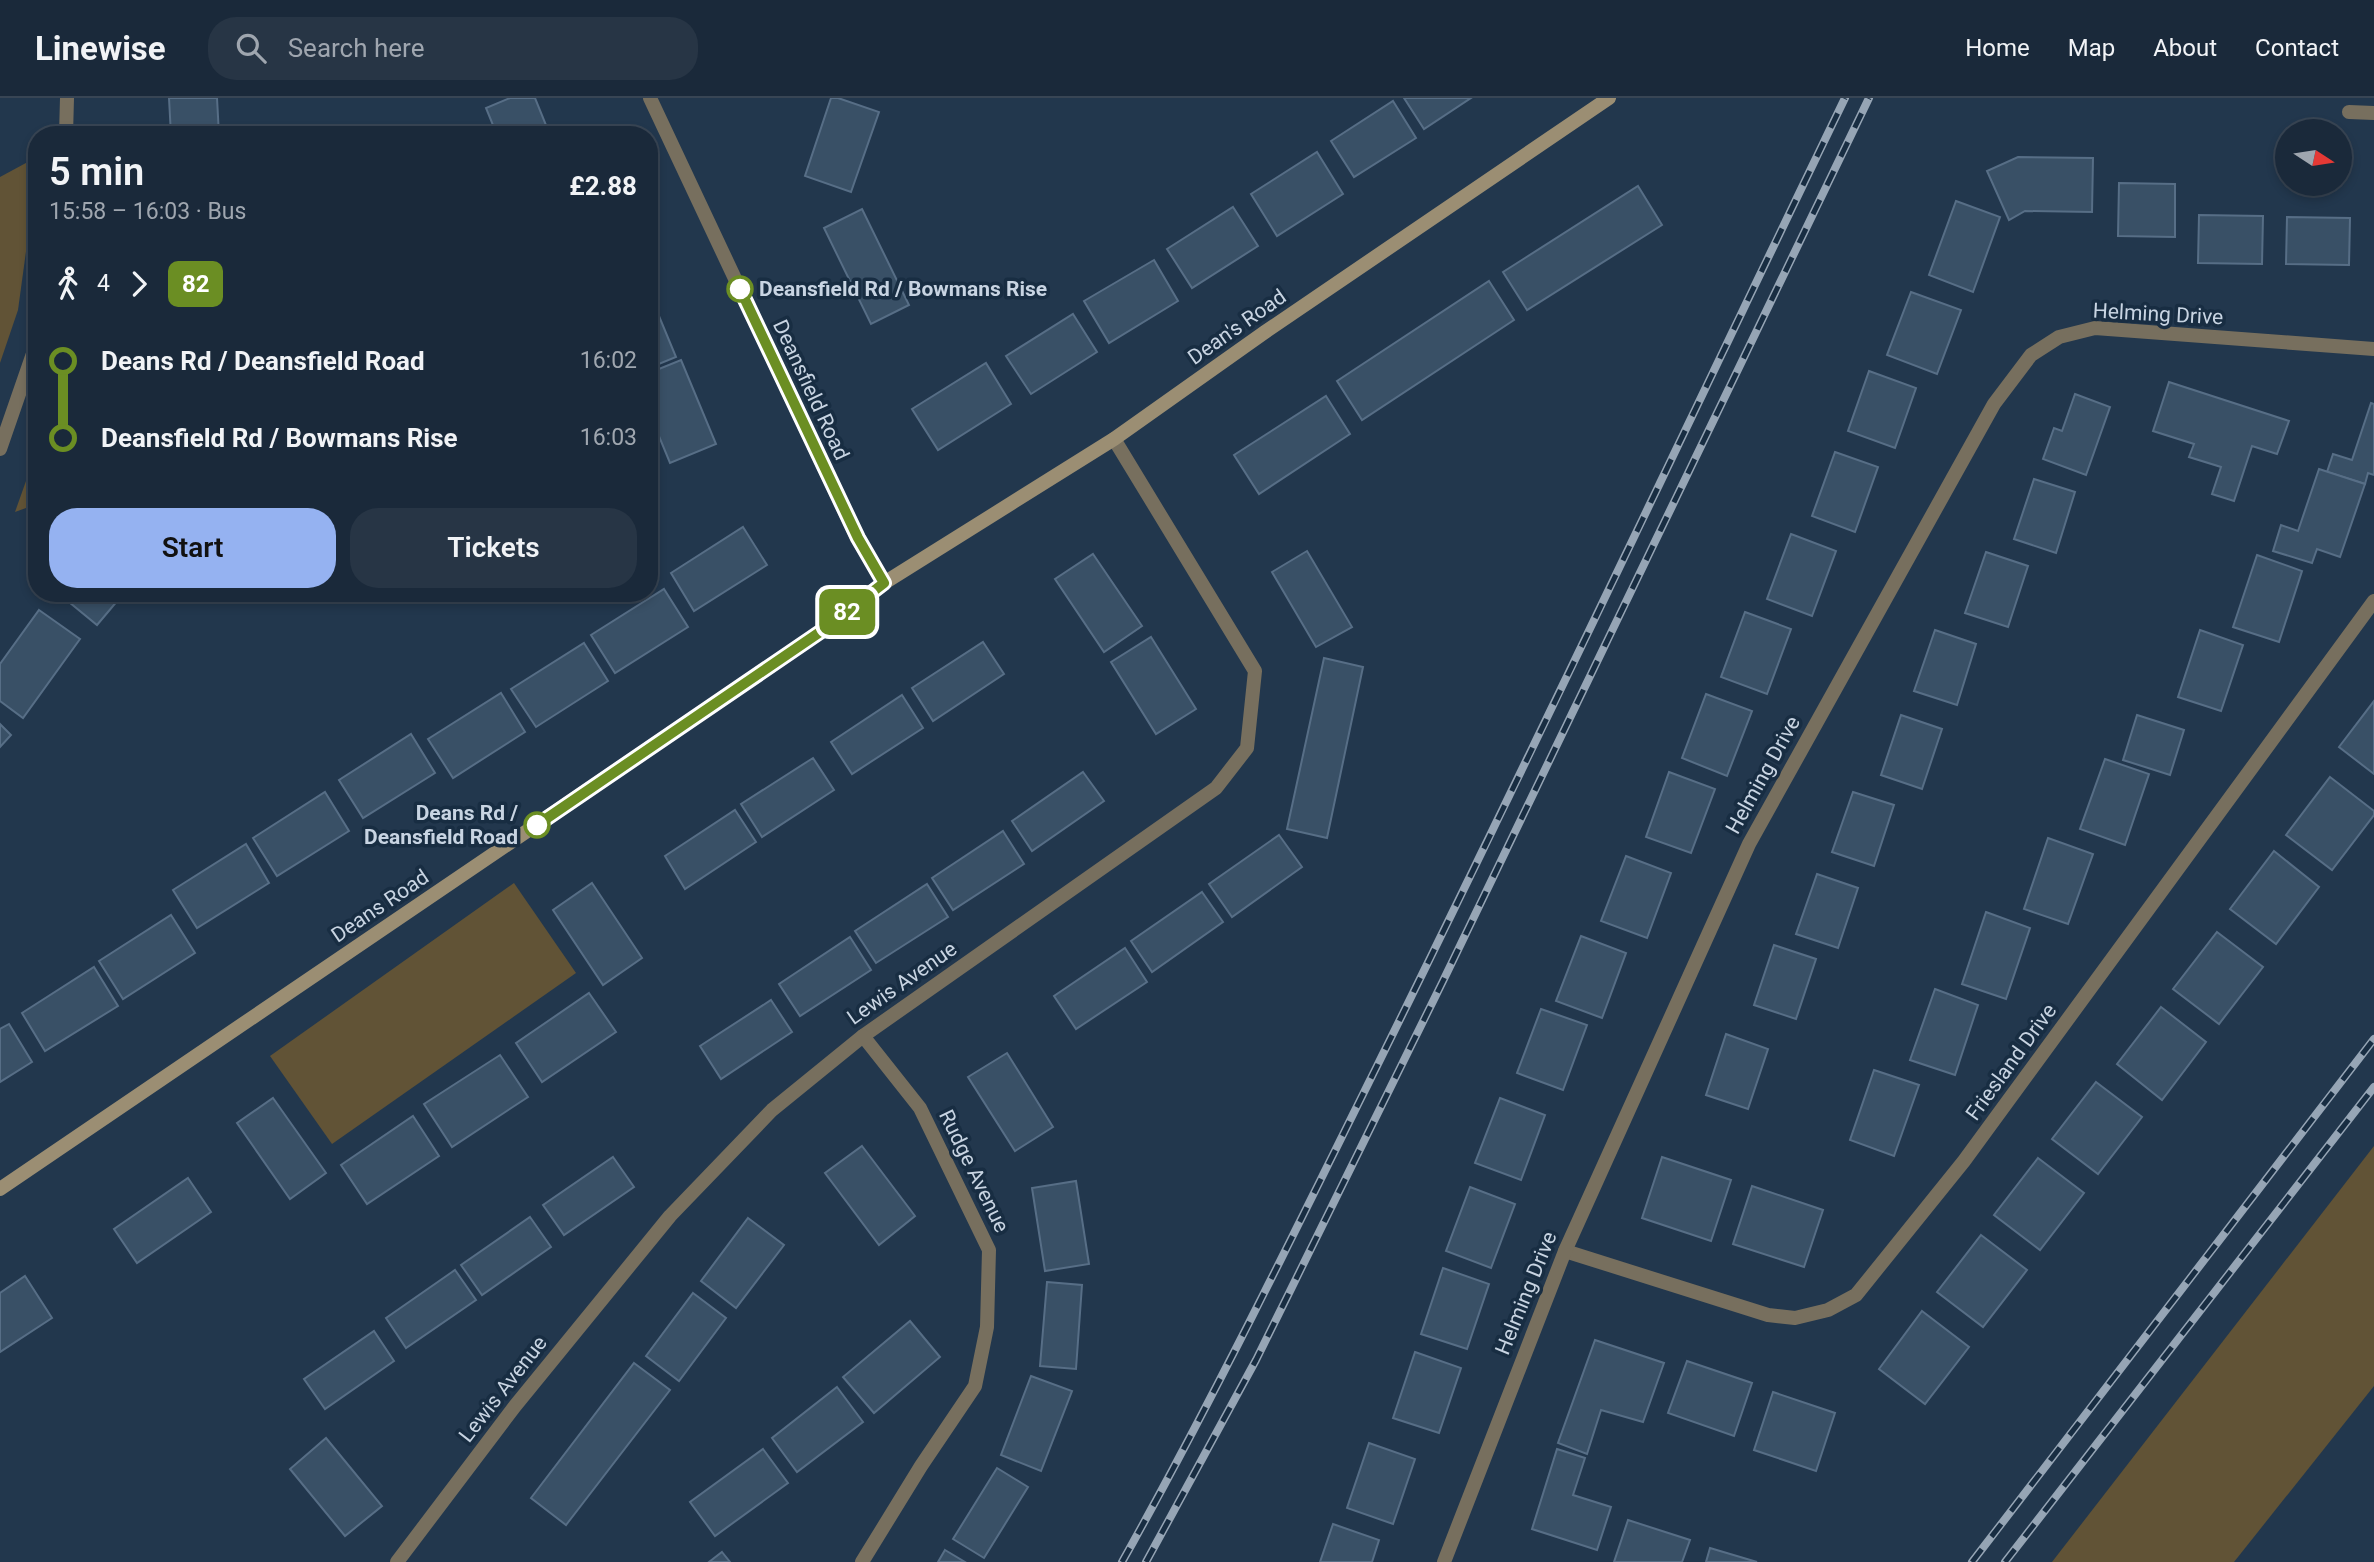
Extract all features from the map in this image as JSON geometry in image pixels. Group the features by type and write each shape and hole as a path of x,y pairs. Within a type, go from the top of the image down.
{"street":[{"path":"66,126 67,98"},
{"name":"Deansfield Road","path":"650,98 858,538 884,583"},
{"name":"Dean's Road","path":"884,583 1114,439 1265,332 1609,98"},
{"path":"2350,112 2374,113"},
{"name":"Helming Drive","path":"1444,1562 1565,1251 1749,844 1994,404 2032,355 2059,337 2095,328 2374,349"},
{"path":"0,449 28,372"},
{"name":"Lewis Avenue","path":"397,1562 515,1406 670,1216 772,1110 863,1036 1216,788 1247,748 1255,671 1114,439"},
{"name":"Deans Road","path":"0,1189 823,630 884,583"},
{"name":"Friesland Drive","path":"1565,1251 1768,1315 1795,1318 1828,1310 1856,1295 1964,1161 2374,601"},
{"name":"Rudge Avenue","path":"862,1562 921,1466 975,1387 987,1327 989,1250 920,1108 863,1036"}],"shaded area":[{"path":"28,162 28,237 18,310 0,363 0,177"},
{"path":"28,475 28,507 15,512"},
{"path":"514,883 576,973 332,1144 270,1056"},
{"path":"2374,1146 2374,1386 2234,1562 2052,1562"}],"building":[{"path":"169,98 217,98 219,126 171,126"},
{"path":"510,98 535,98 546,126 493,126 486,108"},
{"path":"831,98 879,112 851,192 805,176"},
{"path":"1404,98 1471,98 1424,129"},
{"path":"1393,101 1416,138 1354,177 1331,141"},
{"path":"1317,152 1343,194 1277,236 1251,194"},
{"path":"2018,157 2093,158 2092,212 2025,211 2009,220 1987,171"},
{"path":"2119,183 2175,184 2175,237 2118,236"},
{"path":"1638,186 1662,225 1527,310 1503,272"},
{"path":"1956,201 2000,217 1973,292 1929,275"},
{"path":"1233,207 1258,246 1192,288 1167,249"},
{"path":"862,209 909,305 871,324 824,228"},
{"path":"2199,215 2263,216 2262,264 2198,263"},
{"path":"2287,217 2350,218 2349,265 2286,264"},
{"path":"1154,260 1178,301 1109,343 1084,301"},
{"path":"1489,281 1514,320 1362,420 1337,381"},
{"path":"1911,292 1961,310 1937,374 1887,355"},
{"path":"658,314 676,357 658,364"},
{"path":"1073,314 1097,352 1031,394 1006,356"},
{"path":"681,360 716,444 670,463 658,434 658,369"},
{"path":"986,363 1011,404 938,450 912,409"},
{"path":"1869,371 1916,388 1895,448 1848,431"},
{"path":"2169,382 2289,421 2277,454 2252,446 2234,501 2212,494 2221,467 2189,457 2194,444 2153,431"},
{"path":"2075,394 2110,407 2086,475 2043,459 2054,428 2062,431"},
{"path":"1326,396 1350,434 1259,494 1234,455"},
{"path":"2371,403 2374,404 2374,475 2368,473 2365,484 2327,472 2333,454 2352,460"},
{"path":"1835,452 1878,467 1855,532 1812,516"},
{"path":"2319,469 2365,484 2340,557 2317,549 2312,563 2273,551 2281,525 2298,531"},
{"path":"2034,479 2075,492 2056,553 2014,539"},
{"path":"743,527 767,565 694,611 671,573"},
{"path":"1791,534 1836,551 1812,616 1767,599"},
{"path":"1307,551 1352,627 1316,647 1272,572"},
{"path":"1986,552 2028,566 2008,627 1965,613"},
{"path":"1093,554 1142,626 1104,652 1055,579"},
{"path":"2257,555 2302,571 2279,642 2233,627"},
{"path":"664,589 688,627 615,673 591,635 643,602 658,602 658,593"},
{"path":"69,602 116,602 97,625"},
{"path":"39,610 80,639 23,718 0,701 0,664"},
{"path":"1745,612 1791,629 1767,694 1721,677"},
{"path":"1935,630 1976,644 1957,705 1914,691"},
{"path":"2200,630 2243,645 2221,711 2178,697"},
{"path":"1151,637 1196,709 1156,734 1111,662"},
{"path":"983,642 1004,674 933,721 912,688"},
{"path":"584,643 608,681 536,727 511,689"},
{"path":"1324,658 1363,667 1327,838 1287,829"},
{"path":"501,693 525,732 453,778 428,739"},
{"path":"1706,694 1752,711 1727,776 1682,758"},
{"path":"902,695 923,728 852,774 831,742"},
{"path":"2374,701 2374,774 2339,747"},
{"path":"1901,715 1942,729 1922,789 1881,775"},
{"path":"2137,715 2184,730 2170,775 2123,760"},
{"path":"0,724 11,735 0,747"},
{"path":"411,734 435,773 363,818 339,780"},
{"path":"813,758 834,790 762,837 741,804"},
{"path":"2105,759 2149,774 2125,845 2080,829"},
{"path":"1083,772 1104,801 1032,851 1012,821"},
{"path":"1669,772 1715,789 1691,853 1646,837"},
{"path":"2330,777 2374,811 2374,815 2332,870 2286,835"},
{"path":"325,792 349,831 277,876 253,838"},
{"path":"1853,792 1894,805 1874,866 1832,852"},
{"path":"735,810 756,842 685,889 665,856"},
{"path":"1003,831 1024,864 953,910 932,878"},
{"path":"1279,835 1302,867 1232,917 1209,884"},
{"path":"2048,838 2093,854 2068,924 2024,909"},
{"path":"246,844 269,883 197,928 173,890"},
{"path":"2274,851 2319,887 2276,944 2230,909"},
{"path":"1626,856 1671,873 1647,938 1601,921"},
{"path":"1817,874 1858,888 1838,948 1796,934"},
{"path":"592,883 642,958 603,985 553,910"},
{"path":"927,884 948,917 876,963 855,931"},
{"path":"1202,892 1223,922 1152,972 1131,941"},
{"path":"1986,912 2030,928 2006,999 1962,984"},
{"path":"171,915 195,953 123,999 99,961"},
{"path":"2217,932 2263,967 2219,1024 2173,989"},
{"path":"1581,936 1626,953 1602,1018 1556,1001"},
{"path":"850,937 871,970 800,1016 779,984"},
{"path":"1774,945 1816,959 1796,1019 1754,1005"},
{"path":"1125,948 1147,982 1076,1029 1054,996"},
{"path":"94,967 118,1006 45,1051 22,1013"},
{"path":"1935,989 1978,1005 1955,1075 1910,1060"},
{"path":"589,993 616,1032 542,1082 516,1043"},
{"path":"771,1000 792,1032 721,1079 700,1046"},
{"path":"2161,1007 2206,1042 2162,1100 2117,1064"},
{"path":"1541,1009 1587,1025 1563,1090 1517,1073"},
{"path":"9,1024 32,1062 0,1082 0,1029"},
{"path":"1726,1034 1768,1049 1748,1109 1706,1095"},
{"path":"1007,1053 1053,1127 1015,1151 968,1077"},
{"path":"500,1055 528,1097 452,1147 424,1104"},
{"path":"1874,1070 1919,1085 1894,1156 1850,1140"},
{"path":"2096,1082 2142,1117 2098,1174 2052,1139"},
{"path":"273,1098 326,1173 290,1199 237,1123"},
{"path":"1500,1098 1545,1115 1521,1180 1475,1163"},
{"path":"413,1116 439,1156 367,1204 341,1165"},
{"path":"862,1146 915,1216 879,1245 825,1173"},
{"path":"613,1157 634,1187 564,1235 543,1205"},
{"path":"1662,1157 1731,1180 1711,1241 1642,1218"},
{"path":"2038,1158 2084,1193 2040,1250 1994,1215"},
{"path":"188,1178 211,1212 137,1263 114,1229"},
{"path":"1076,1181 1089,1264 1045,1271 1032,1188"},
{"path":"1752,1186 1823,1210 1804,1267 1733,1244"},
{"path":"1470,1187 1515,1204 1491,1268 1446,1251"},
{"path":"530,1217 551,1247 482,1295 461,1265"},
{"path":"748,1218 784,1245 736,1308 701,1281"},
{"path":"1981,1235 2027,1270 1983,1327 1937,1292"},
{"path":"1443,1268 1489,1284 1467,1349 1421,1334"},
{"path":"455,1270 476,1300 406,1348 386,1318"},
{"path":"25,1276 52,1318 0,1352 0,1293"},
{"path":"1047,1282 1082,1285 1076,1369 1040,1366"},
{"path":"693,1293 726,1318 679,1381 646,1356"},
{"path":"1922,1311 1969,1347 1925,1404 1879,1369"},
{"path":"910,1321 940,1357 874,1413 843,1377"},
{"path":"374,1331 394,1361 325,1409 304,1379"},
{"path":"1595,1340 1664,1363 1643,1422 1601,1410 1587,1454 1558,1443"},
{"path":"1415,1352 1461,1368 1439,1433 1393,1418"},
{"path":"1687,1361 1752,1383 1734,1436 1668,1413"},
{"path":"634,1363 670,1390 566,1525 531,1498"},
{"path":"1031,1376 1072,1391 1041,1471 1001,1455"},
{"path":"837,1387 863,1422 797,1472 772,1438"},
{"path":"1773,1392 1835,1413 1816,1471 1754,1450"},
{"path":"326,1438 382,1506 345,1536 290,1469"},
{"path":"1369,1443 1415,1459 1393,1524 1347,1508"},
{"path":"763,1449 788,1483 715,1536 690,1502"},
{"path":"1557,1449 1585,1458 1573,1495 1611,1507 1597,1550 1532,1529"},
{"path":"997,1468 1028,1487 984,1558 953,1539"},
{"path":"1628,1520 1690,1540 1682,1562 1614,1562"},
{"path":"1333,1524 1379,1540 1372,1562 1320,1562"},
{"path":"1710,1548 1757,1562 1706,1562"},
{"path":"945,1550 965,1562 938,1562"},
{"path":"722,1552 730,1562 709,1562"}],"railway":[{"path":"1122,1562 1221,1378 1377,1066 1845,98"},
{"path":"1146,1562 1256,1360 1443,981 1869,98"},
{"path":"1972,1562 2374,1039"},
{"path":"2005,1562 2374,1087"}],"bus line":[{"name":"82","path":"537,825 823,630 884,583 858,538 740,289"}],"place":[{"name":"Deansfield Rd / Bowmans Rise","path":"740,289"},
{"name":"Deans Rd / Deansfield Road","path":"537,825"}]}
